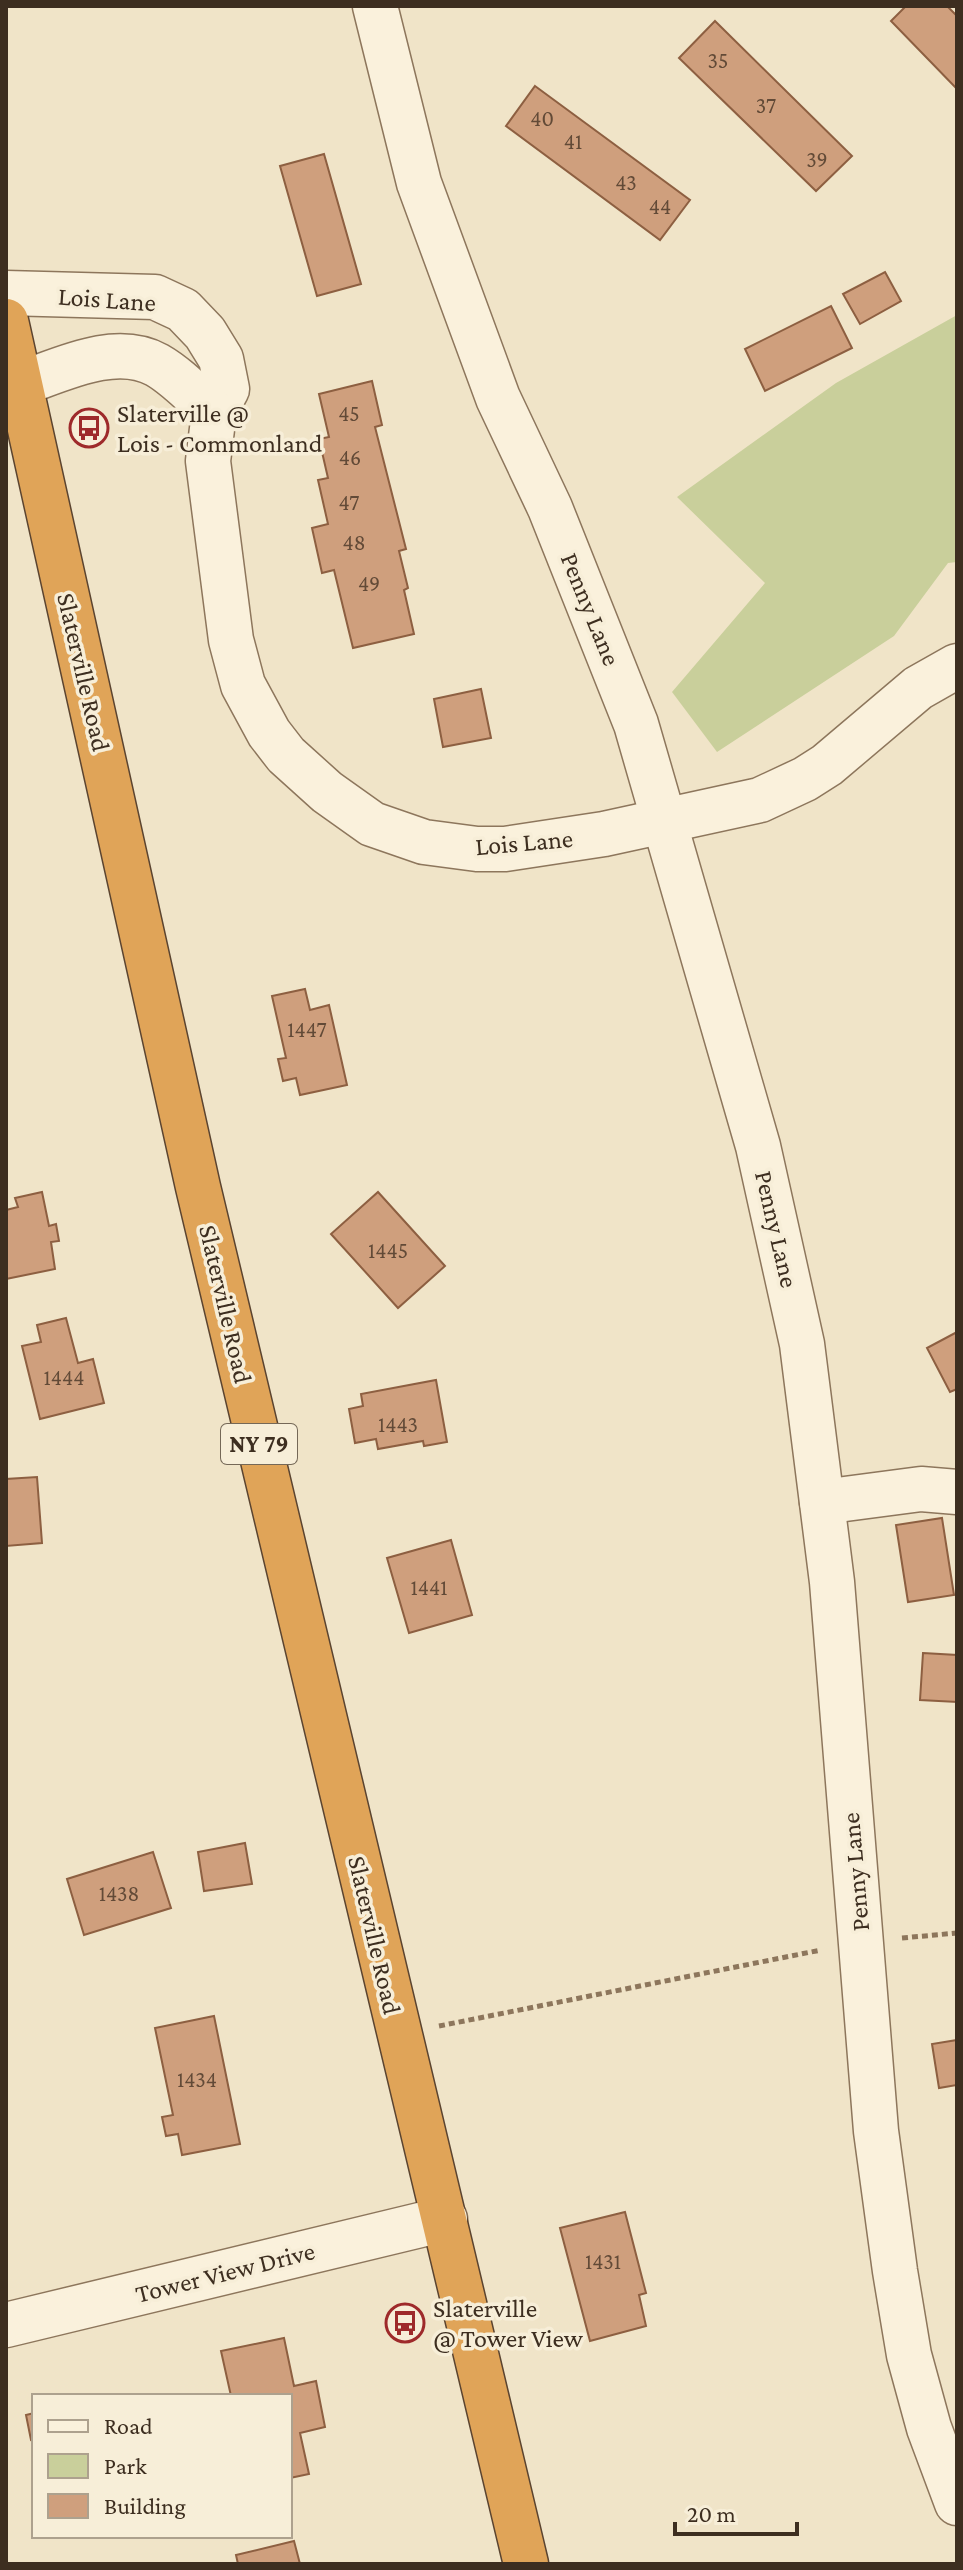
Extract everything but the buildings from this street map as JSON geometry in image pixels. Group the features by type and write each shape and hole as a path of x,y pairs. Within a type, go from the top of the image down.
{"highway":[{"name":"Slaterville Road","path":"6,321 198,1187 526,2564"}],"street":[{"name":"Penny Lane","path":"375,6 419,183 498,398 550,508 636,724 758,1146 802,1344 832,1582 876,2131 895,2271 917,2384 929,2428 957,2503"},
{"name":"Lois Lane","path":"6,293 155,297 183,310 205,333 221,359 227,389 214,413 208,461 231,640 243,685 269,733 286,755 327,792 372,824 424,842 477,849 505,849 604,834 760,800 827,765 918,688 957,666"},
{"path":"20,384 99,358 128,356 155,364 214,413"},
{"path":"822,1502 921,1489 957,1492"},
{"name":"Tower View Drive","path":"6,2325 445,2219"}],"path":[{"path":"398,2034 861,1942 957,1933"}],"green space":[{"path":"957,315 957,562 948,563 894,636 717,752 672,692 765,583 677,497 836,383"}],"place":[{"name":"Slaterville @ Lois - Commonland","path":"89,428"},
{"name":"Slaterville @ Tower View","path":"405,2323"}]}
